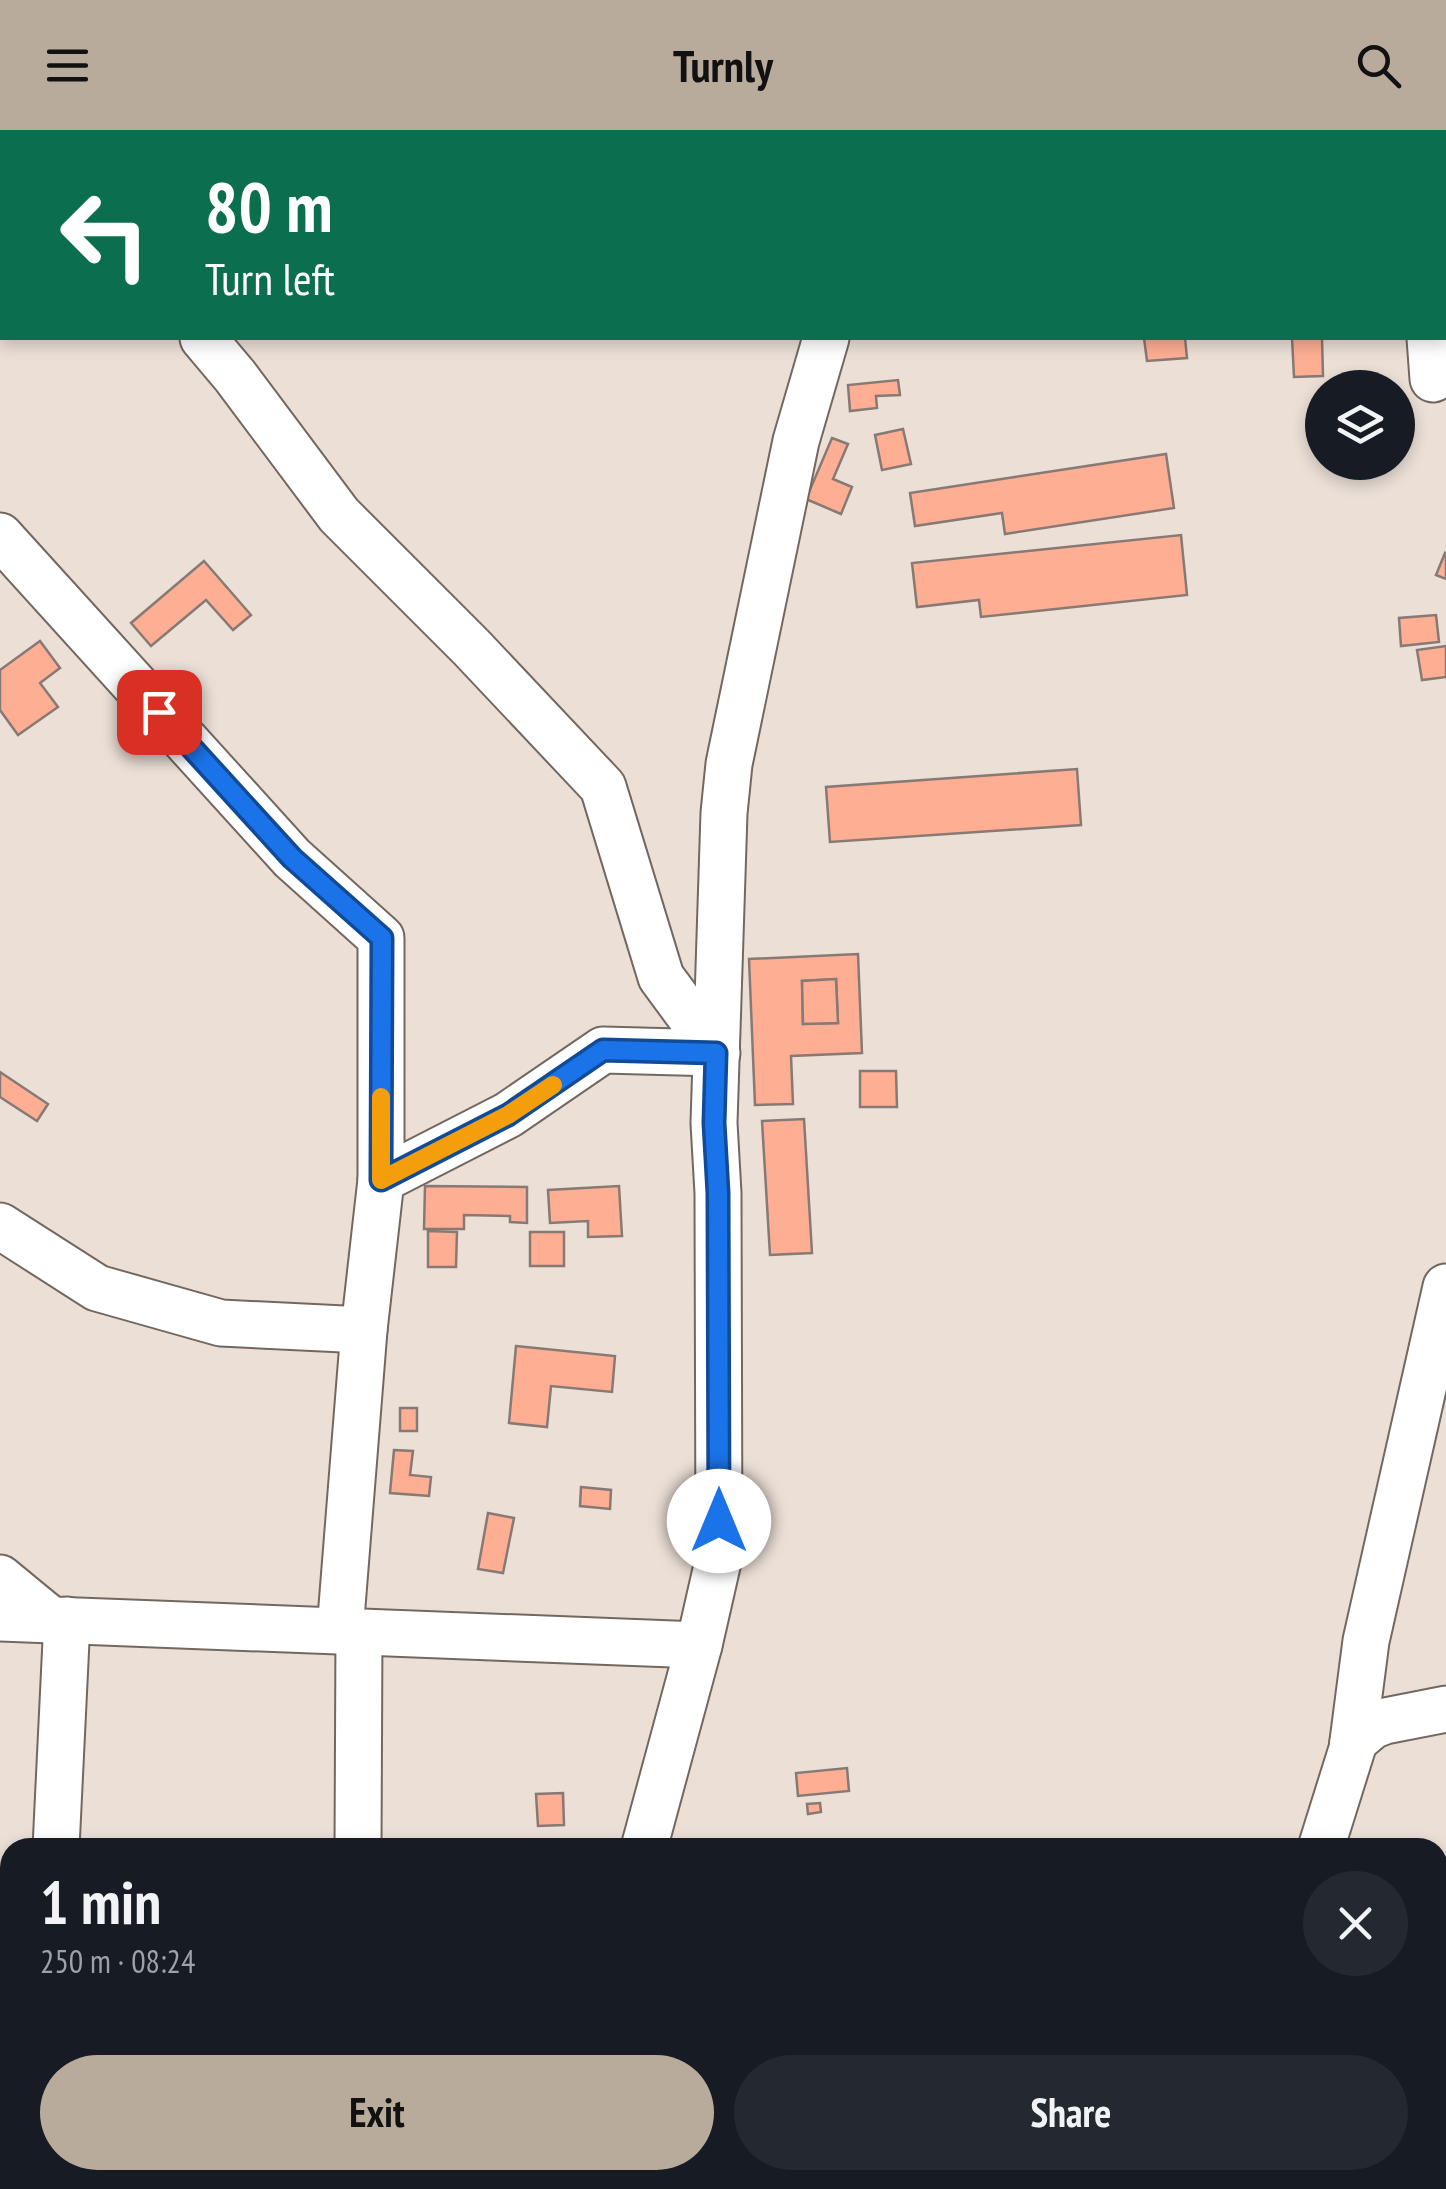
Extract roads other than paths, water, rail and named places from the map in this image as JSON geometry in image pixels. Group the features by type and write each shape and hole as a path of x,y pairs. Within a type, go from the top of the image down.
{"street":[{"path":"205,340 339,515 471,646 604,787 661,977 716,1053"},
{"path":"647,1838 719,1557 714,1123 729,764 796,441 825,340"},
{"path":"0,536 292,858 382,938 381,1180 364,1330 350,1631 358,1838"},
{"path":"381,1180 508,1115 603,1050 716,1053"},
{"path":"0,1226 96,1288 221,1323 364,1330"},
{"path":"1323,1838 1352,1742 1366,1641 1446,1287"},
{"path":"0,1578 59,1620"},
{"path":"0,1618 698,1645"},
{"path":"56,1838 59,1620"},
{"path":"1352,1742 1385,1720 1446,1708"}]}
